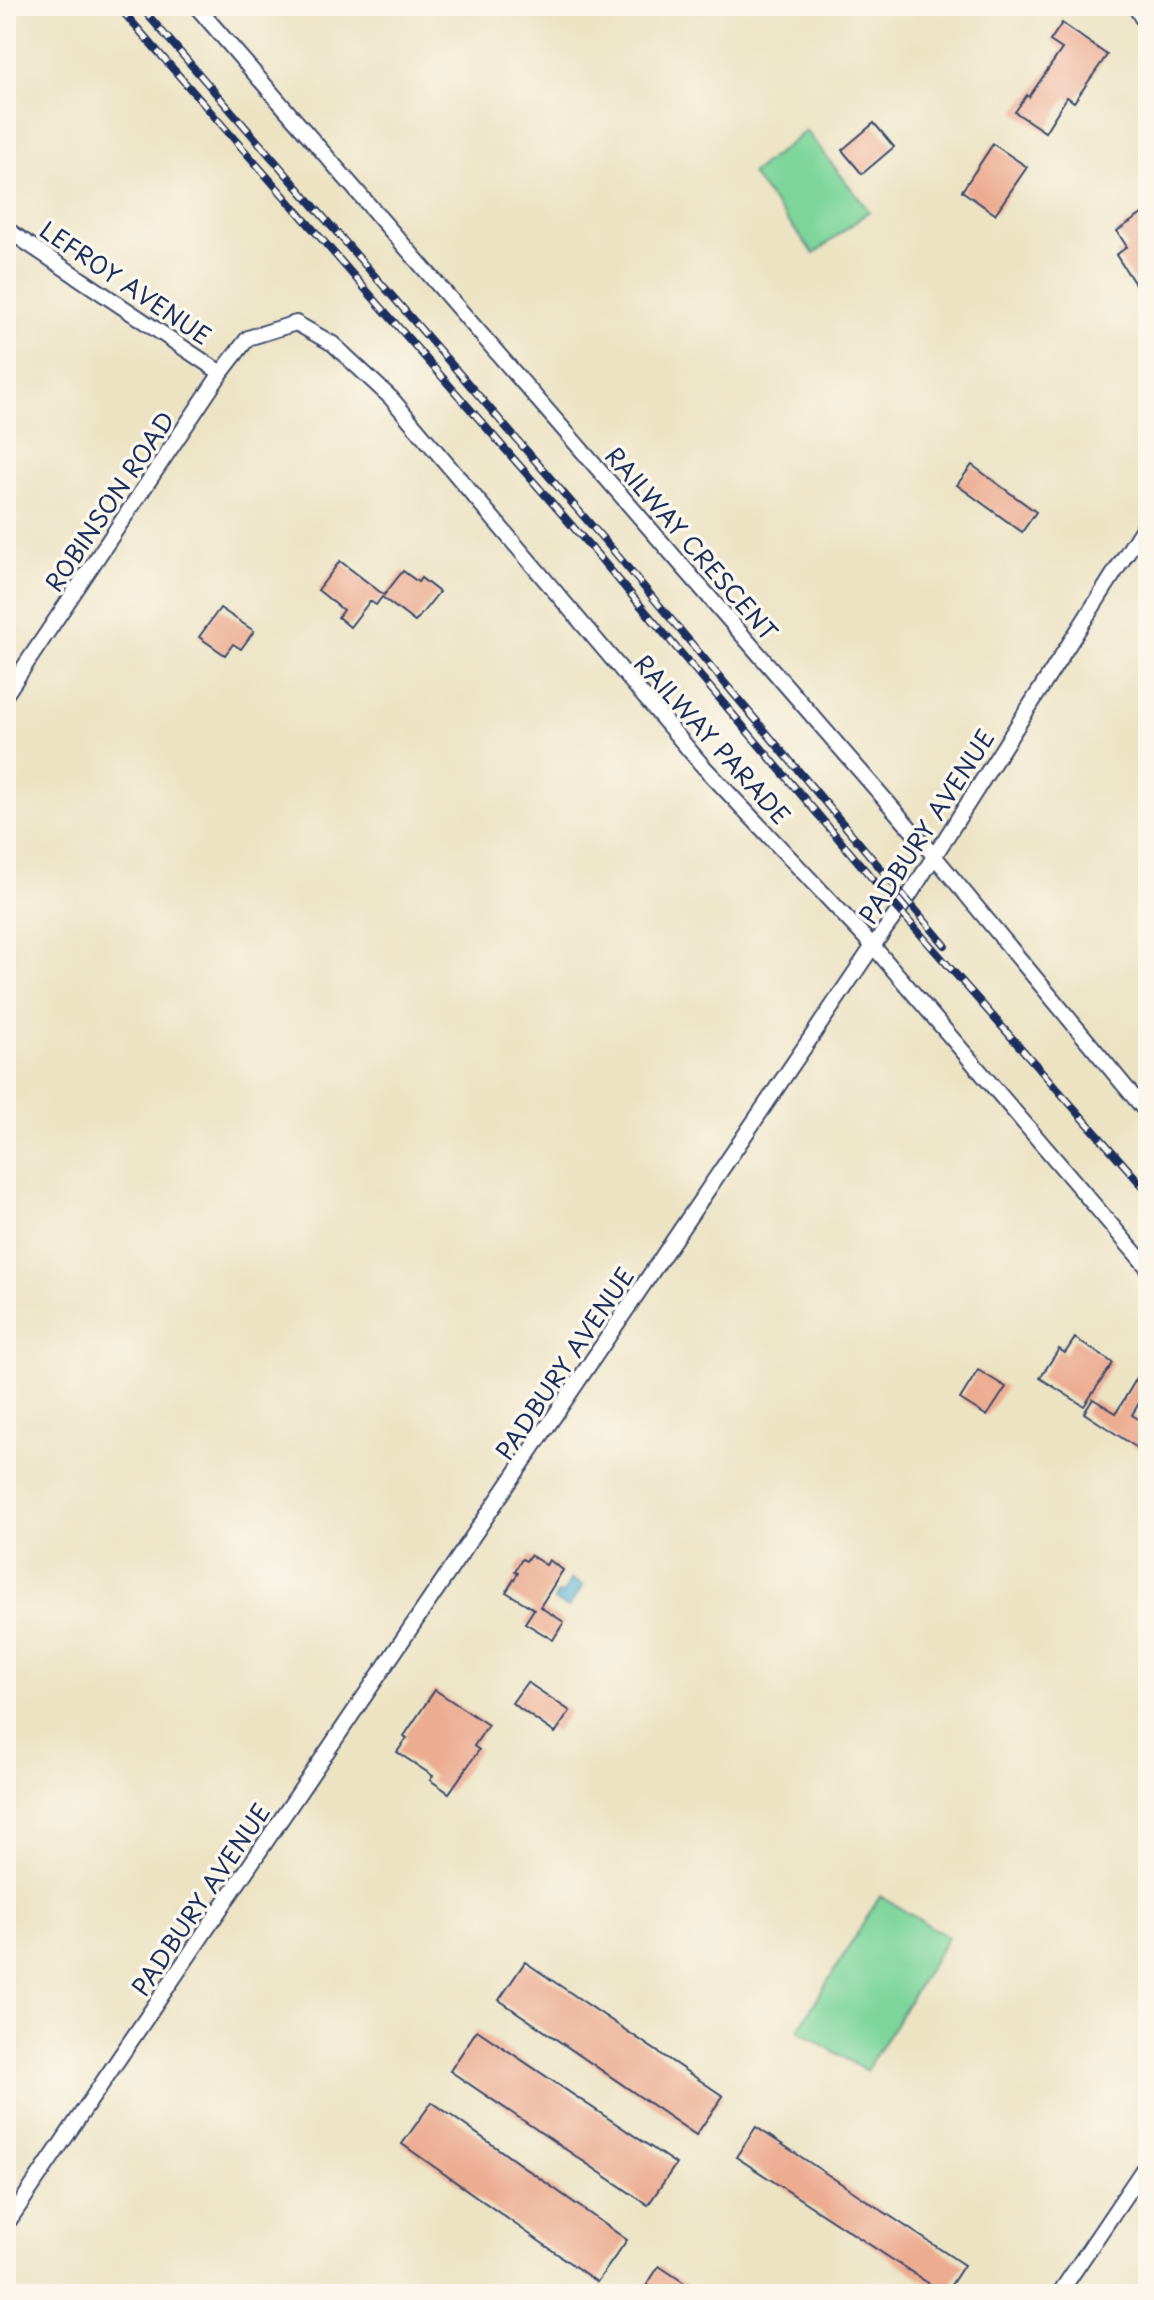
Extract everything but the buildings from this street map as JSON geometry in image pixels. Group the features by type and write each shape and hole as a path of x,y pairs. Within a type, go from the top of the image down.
{"street":[{"name":"RAILWAY CRESCENT","path":"196,6 935,857 1148,1114"},
{"path":"1135,6 1148,28"},
{"name":"LEFROY AVENUE","path":"6,229 221,373"},
{"name":"RAILWAY PARADE","path":"221,373 248,338 296,323 333,344 391,398 702,765 873,946 1148,1268"},
{"name":"ROBINSON ROAD","path":"6,694 221,373"},
{"name":"PADBURY AVENUE","path":"6,2225 935,857 1148,520"},
{"path":"1059,2294 1148,2162"}],"green space":[{"path":"806,131 869,211 814,254 751,174"},
{"path":"880,1896 948,1937 866,2071 798,2030"}],"water":[{"path":"572,1579 583,1586 568,1608 554,1600 558,1593 562,1595"}],"railway":[{"path":"118,6 595,552 899,910 1148,1192"},
{"path":"140,6 612,549 945,945"}]}
